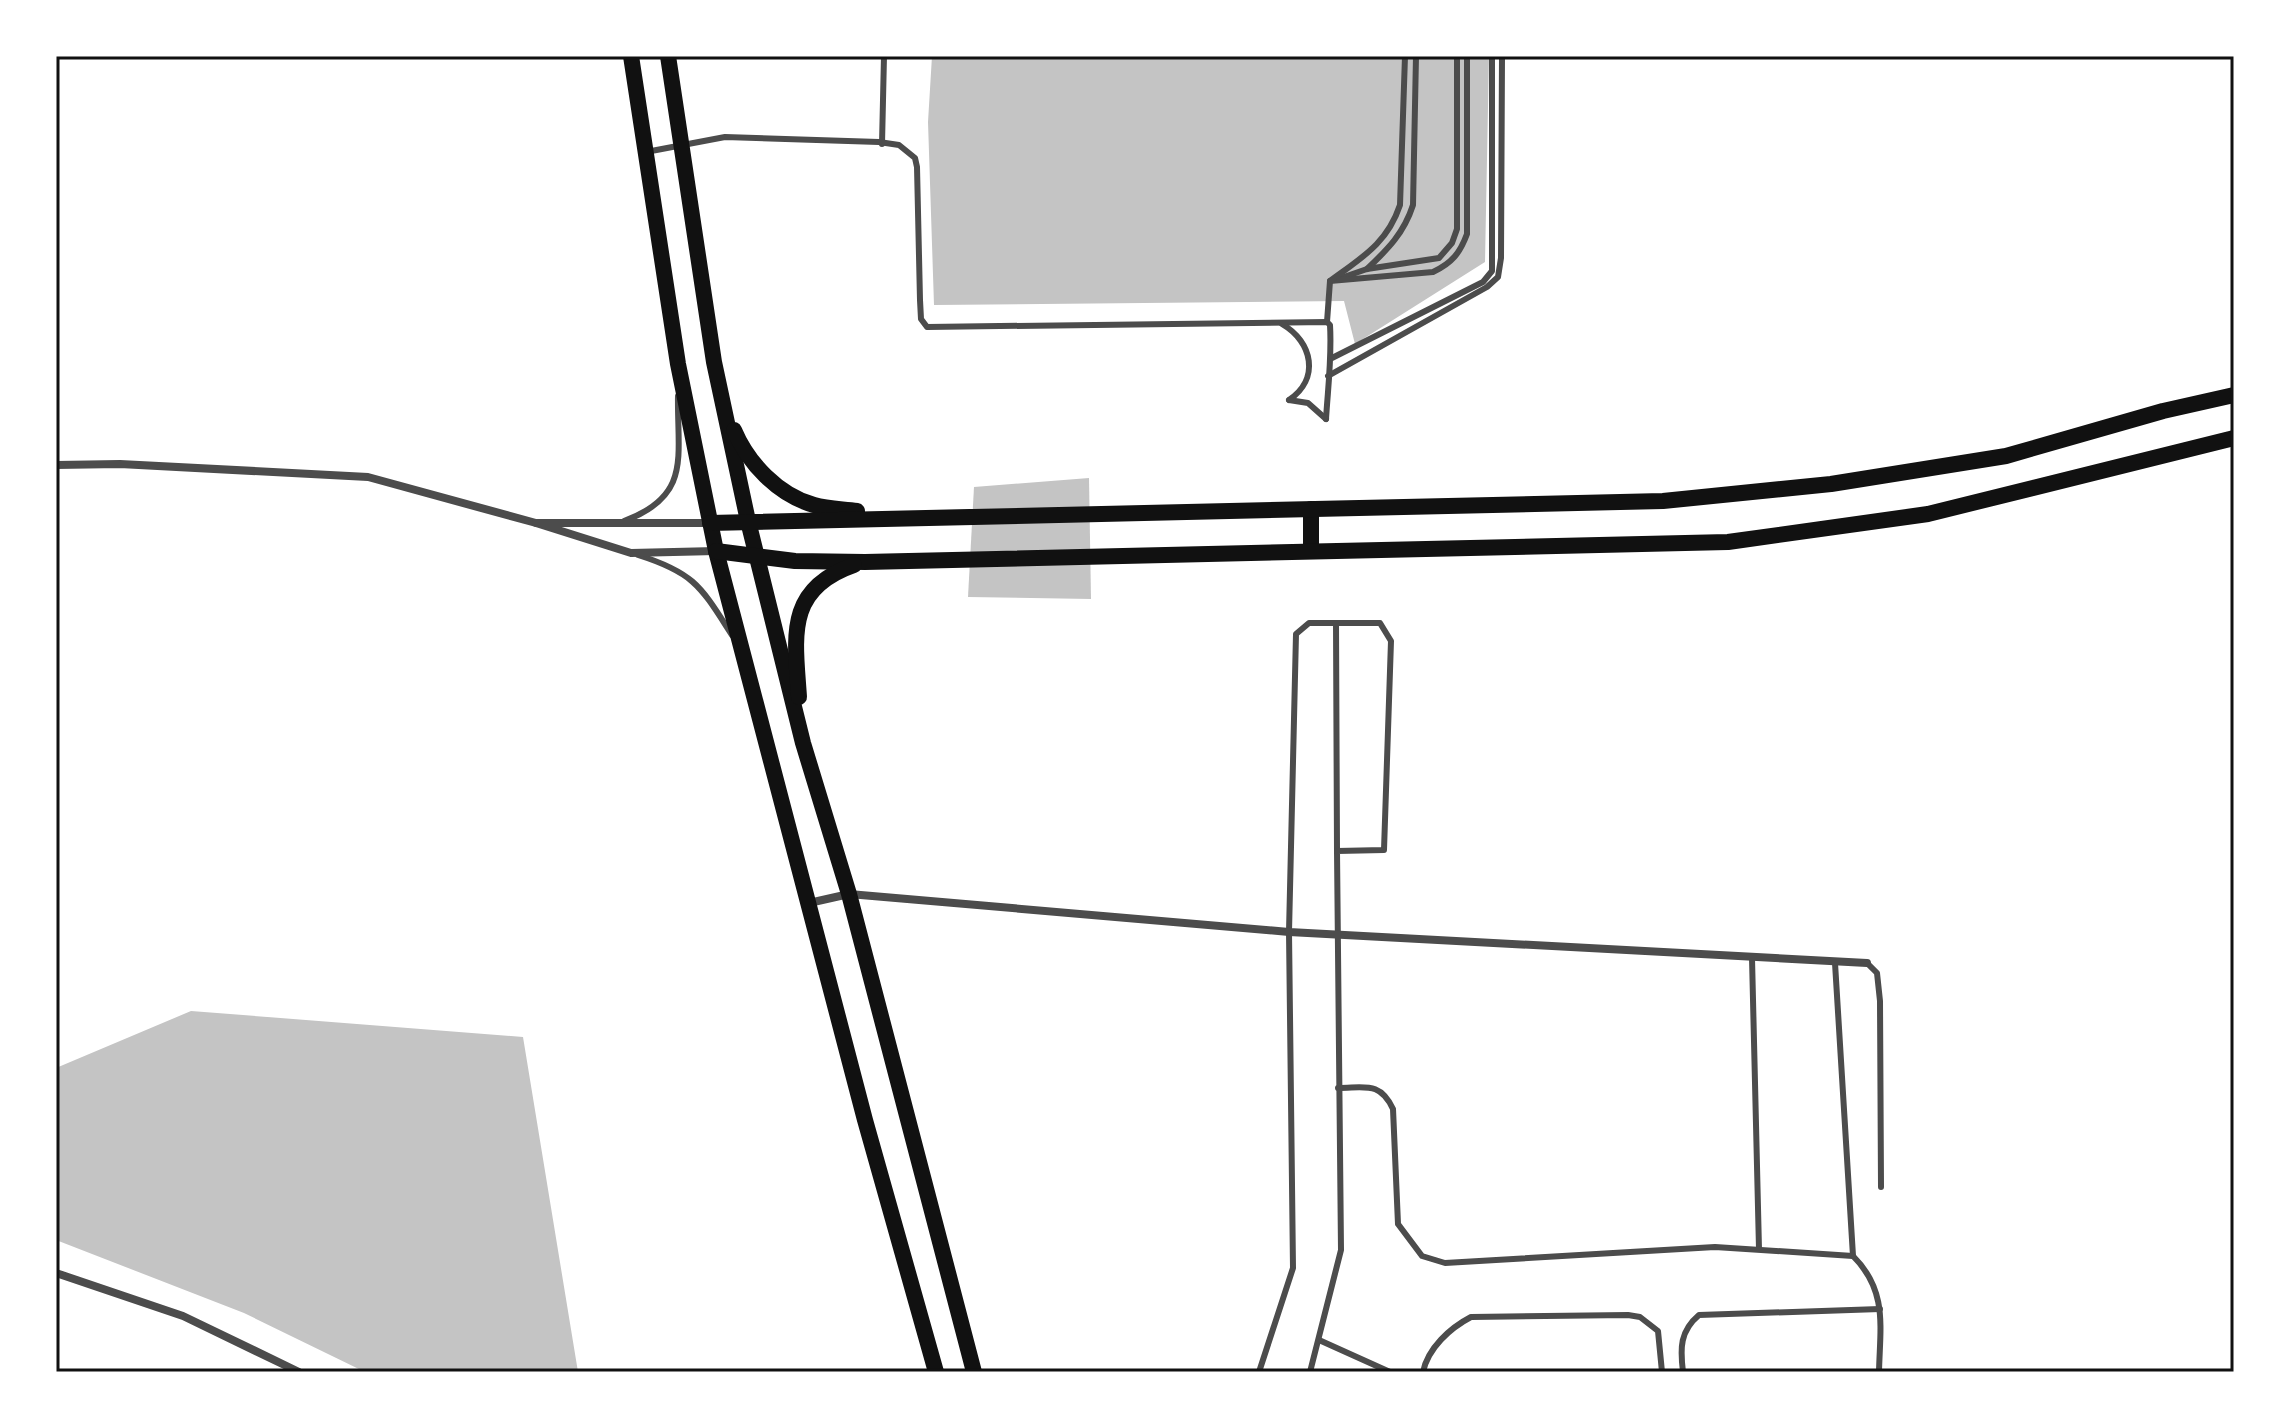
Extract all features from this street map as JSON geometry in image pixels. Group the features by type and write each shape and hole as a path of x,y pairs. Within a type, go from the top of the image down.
{"main road":[{"path":"631,56 678,364 716,551 865,1120 936,1372"},
{"path":"668,56 722,401 748,521 803,743 849,894 974,1372"},
{"path":"710,523 1663,501 1831,484 2006,456 2163,411 2234,395"},
{"path":"722,401 738,437 762,473 774,484 813,505 906,518"},
{"path":"716,551 795,561 865,562 1728,542 1928,514 2234,438"},
{"path":"1311,509 1311,551"},
{"path":"803,743 795,642 797,619 804,602 816,586 833,573 865,562"}],"street":[{"path":"56,465 120,464 368,477 536,523 631,553 716,551"},
{"path":"536,523 710,523"},
{"path":"808,903 849,894 1289,932 1867,963"},
{"path":"56,1273 183,1316 299,1372"}],"lane":[{"path":"882,144 884,56"},
{"path":"1330,281 1366,257 1394,224 1400,205 1405,56"},
{"path":"1367,269 1391,246 1406,225 1413,205 1416,56"},
{"path":"1330,281 1367,269 1439,258 1452,243 1457,229 1457,56"},
{"path":"1330,281 1433,272 1448,265 1460,251 1467,234 1467,56"},
{"path":"1332,358 1489,276 1492,271 1492,56"},
{"path":"1328,376 1487,287 1498,277 1501,258 1502,56"},
{"path":"645,152 725,137 899,145 915,158 921,319 927,327 1327,322"},
{"path":"1279,323 1290,329 1309,352 1310,363 1303,386 1300,393 1289,400 1308,403 1326,419 1332,358 1330,325 1327,322 1330,281"},
{"path":"620,523 653,509 672,488 677,472 678,364"},
{"path":"631,553 669,565 696,583 742,649"},
{"path":"1259,1372 1293,1268 1289,932 1296,634 1309,623 1380,623 1391,641 1384,850 1337,851"},
{"path":"1310,1372 1341,1250 1336,935 1336,623"},
{"path":"1752,958 1759,1249"},
{"path":"1835,963 1853,1256"},
{"path":"1867,963 1877,973 1880,1001 1881,1187"},
{"path":"1338,1088 1377,1088 1387,1095 1393,1109 1398,1224 1422,1256 1445,1263 1715,1247 1853,1256 1875,1284 1880,1309 1879,1372"},
{"path":"1683,1372 1681,1339 1687,1325 1699,1315 1880,1309"},
{"path":"1423,1372 1428,1358 1443,1337 1455,1325 1471,1317 1628,1315 1640,1317 1658,1331 1662,1372"},
{"path":"1319,1340 1390,1372"}],"building":[{"path":"932,56 1489,56 1485,262 1355,344 1344,301 934,305 928,122"},
{"path":"1089,478 1091,599 968,597 974,487"},
{"path":"191,1011 523,1037 578,1372 365,1372 244,1313 56,1240 56,1068"}]}
